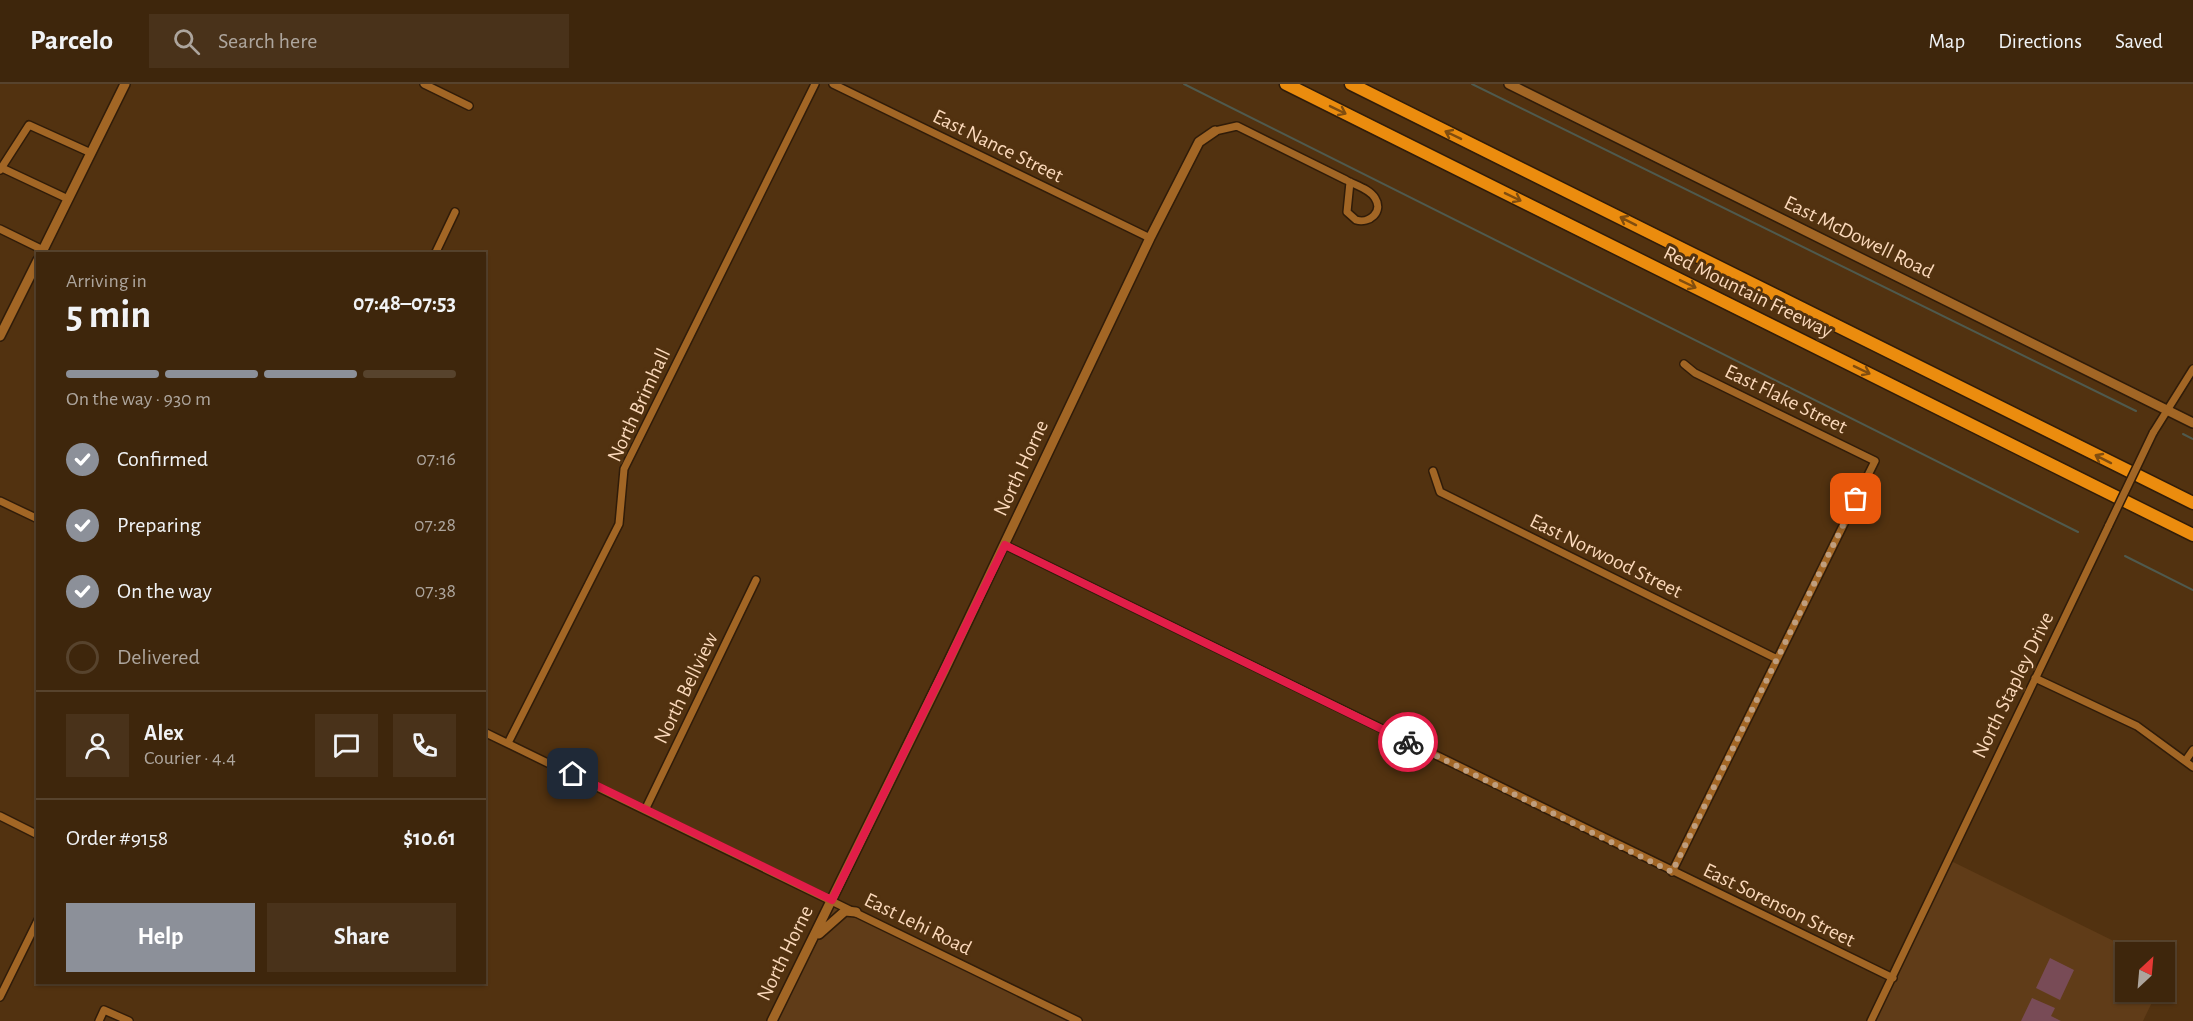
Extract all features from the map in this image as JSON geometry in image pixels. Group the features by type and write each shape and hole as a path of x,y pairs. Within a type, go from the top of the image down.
{"highway":[{"name":"Red Mountain Freeway","path":"1286,84 2193,535"},
{"name":"Red Mountain Freeway","path":"1351,84 2193,503"}],"street":[{"path":"0,229 42,252 125,84"},
{"path":"424,84 469,106"},
{"name":"North Brimhall","path":"508,743 619,524 624,469 816,84"},
{"name":"East Nance Street","path":"833,84 1150,238"},
{"name":"East McDowell Road","path":"1509,84 2193,423"},
{"path":"68,199 1,169 29,125 91,153"},
{"path":"1215,131 1237,126 1350,182 1370,193 1376,199 1377,212 1368,221 1356,220 1347,212 1350,182"},
{"name":"North Horne","path":"772,1021 1005,545 1150,238 1198,142 1215,131"},
{"path":"436,252 455,212"},
{"path":"0,336 36,264"},
{"name":"East Flake Street","path":"1684,363 1695,374 1875,461 1777,659"},
{"name":"North Stapley Drive","path":"1871,1021 2153,433 2169,411 2193,369"},
{"name":"East Norwood Street","path":"1433,471 1440,492 1777,659"},
{"path":"0,501 36,518"},
{"name":"East Sorenson Street","path":"1005,545 1893,978"},
{"name":"North Bellview","path":"645,810 756,580"},
{"path":"1672,872 1777,659"},
{"path":"2035,678 2137,726 2193,767"},
{"name":"East Lehi Road","path":"486,733 1078,1021"},
{"path":"2186,760 2193,750"},
{"path":"0,816 36,834"},
{"path":"804,956 833,919 844,911 856,912"},
{"path":"0,997 36,924"},
{"path":"99,1021 104,1010 129,1021"}],"shaded area":[{"path":"1949,860 2116,942 2115,1002 2152,1002 2143,1021 1871,1021"},
{"path":"832,900 1078,1021 773,1021"},
{"path":"2050,958 2074,970 2060,1000 2036,988"},
{"path":"2032,998 2055,1008 2051,1016 2061,1021 2021,1021"}],"waterway":[{"path":"1184,84 2078,532"},
{"path":"1472,84 2136,411"},
{"path":"2183,434 2193,439"},
{"path":"2125,556 2193,590"}],"way so far":[{"path":"1408,742 1672,872 1856,499"}],"route":[{"path":"573,774 832,900 1005,545 1408,742"}]}
